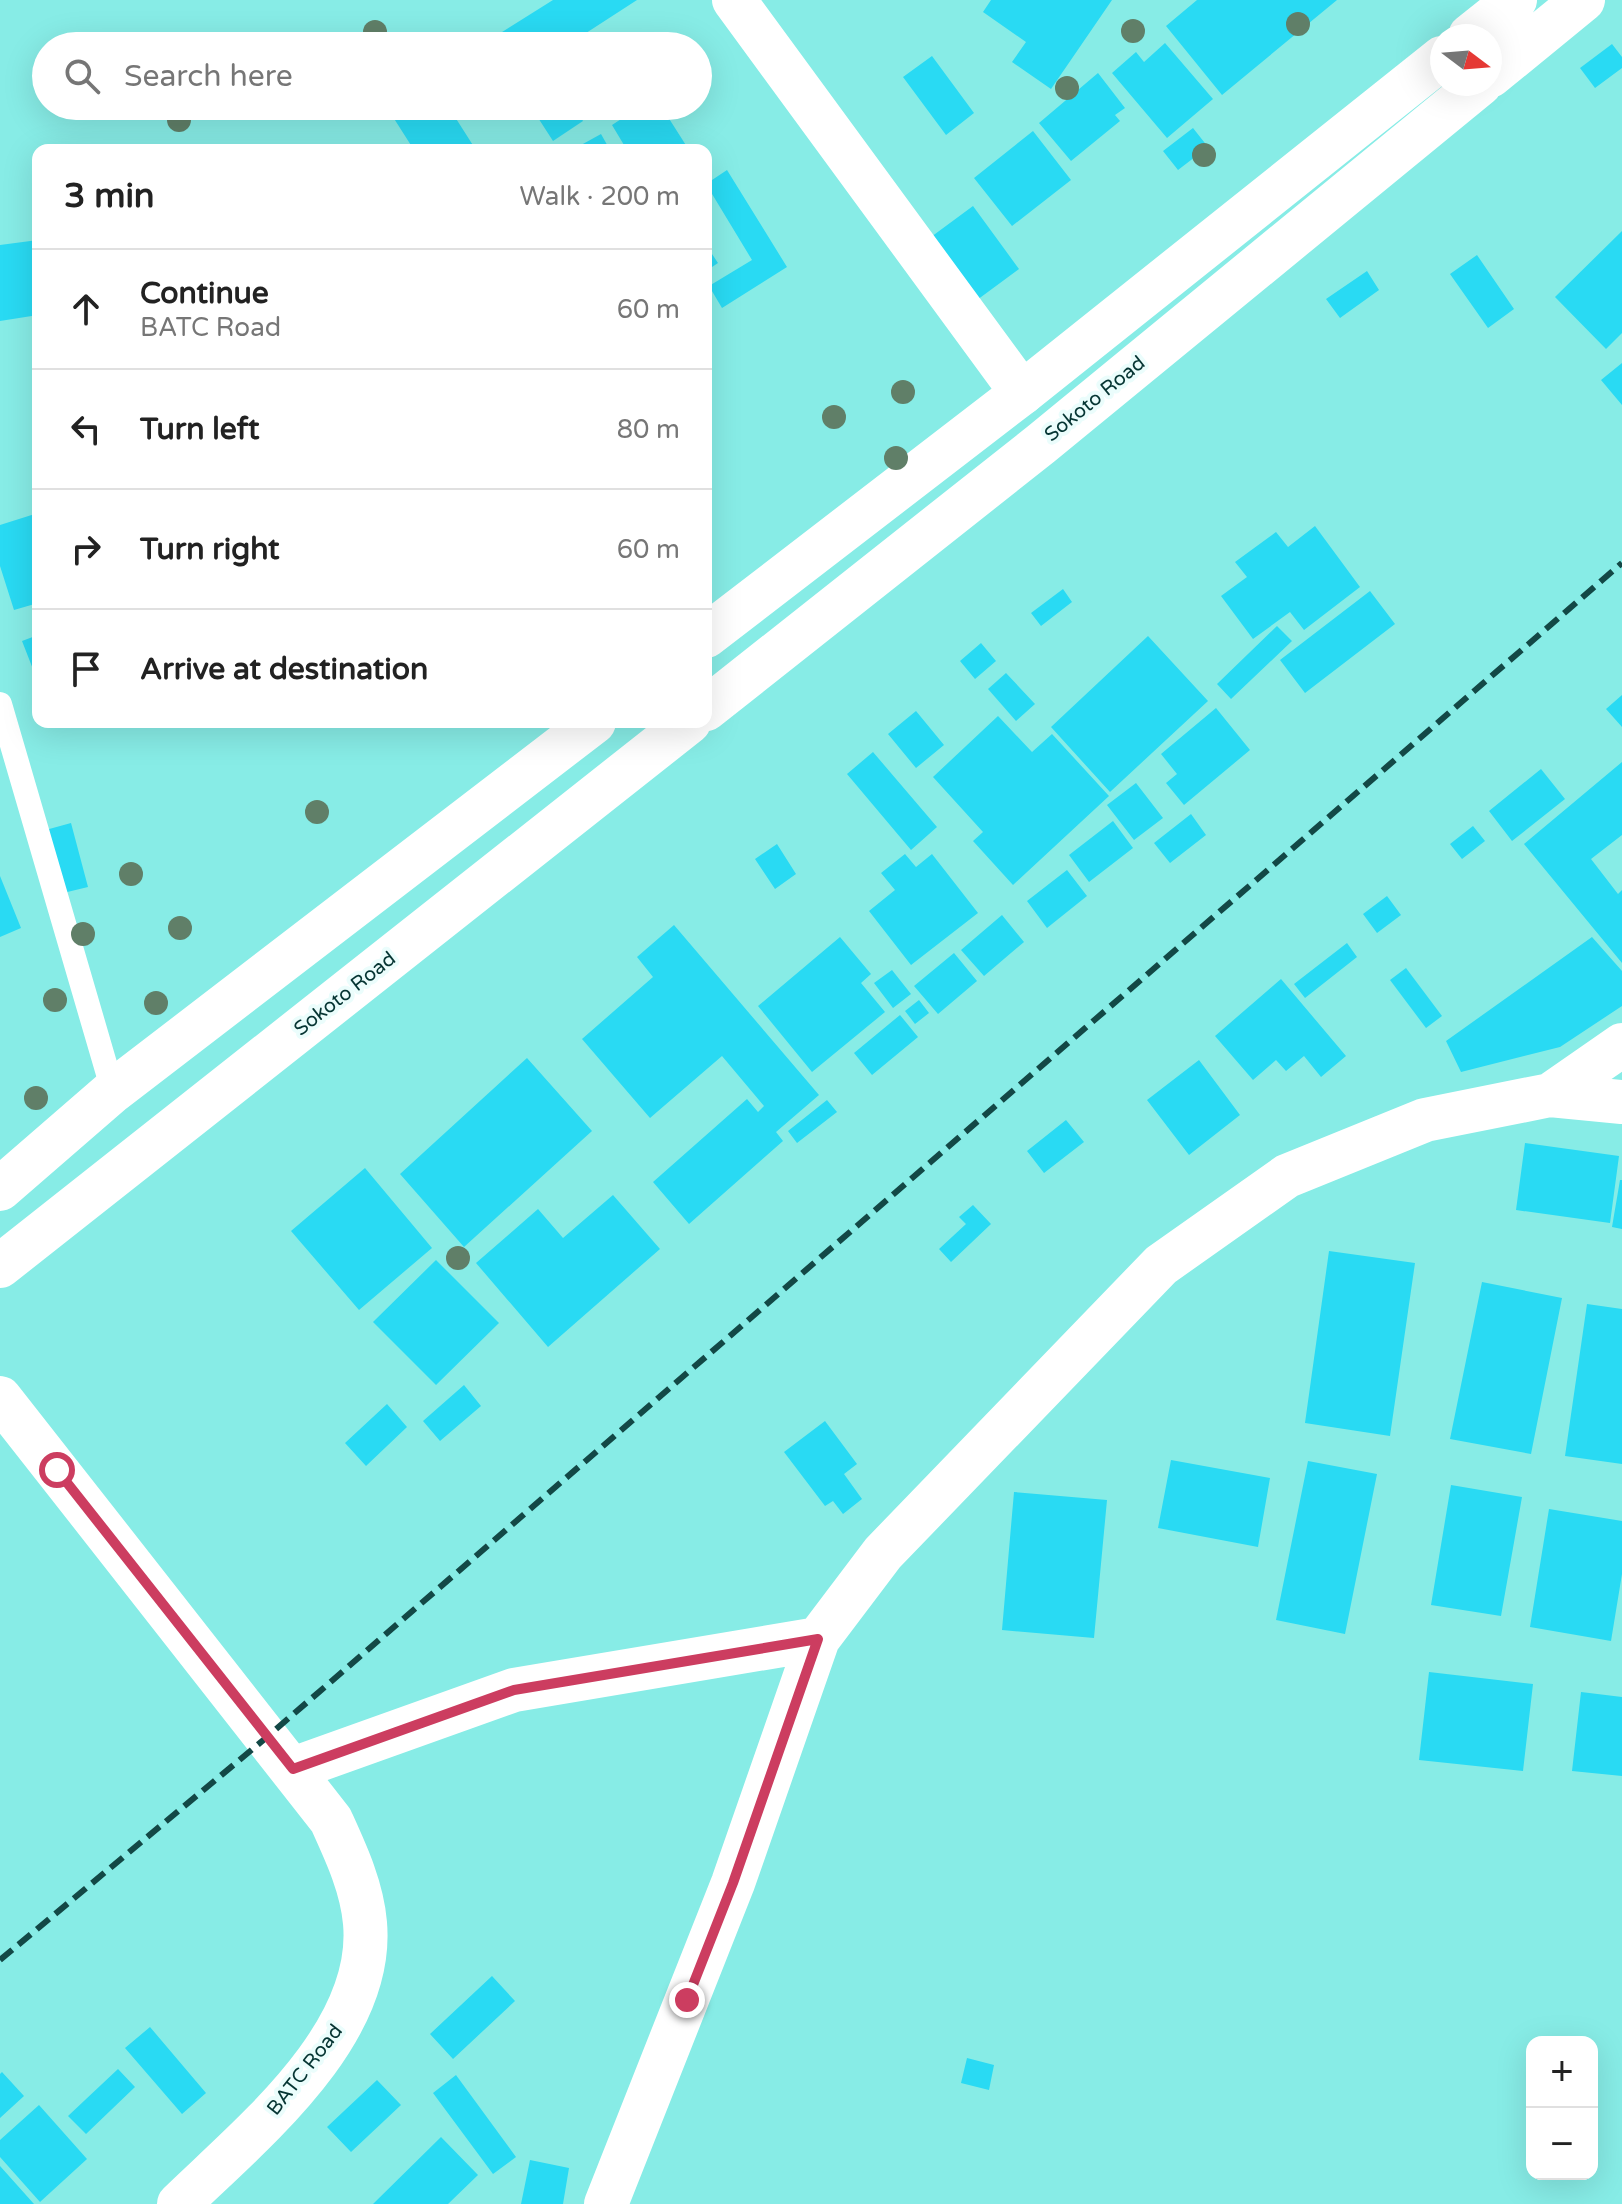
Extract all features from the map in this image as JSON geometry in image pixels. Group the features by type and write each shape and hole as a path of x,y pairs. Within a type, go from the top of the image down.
{"main road":[{"path":"734,0 1022,393"},
{"path":"1485,24 1515,0"},
{"path":"1502,66 1583,0"},
{"path":"712,631 1022,393 1430,68"},
{"name":"Sokoto Road","path":"712,704 1041,444 1465,96"},
{"path":"0,1189 113,1091 586,728"},
{"name":"Sokoto Road","path":"0,1266 681,728"},
{"path":"453,830 489,880"},
{"path":"1550,1095 1622,1045"},
{"path":"606,2204 733,1883 818,1639 883,1553 1161,1265 1287,1176 1425,1120 1550,1095 1622,1102"},
{"name":"BATC Road","path":"0,1398 331,1820 356,1876 366,1925 360,1972 345,2019 318,2060 282,2105 179,2204"},
{"path":"293,1769 514,1690 818,1639"}],"lane":[{"path":"0,704 113,1091"}],"building":[{"path":"553,0 637,0 588,32 502,32"},
{"path":"991,0 1112,0 1051,89 1012,62 1026,42 983,12"},
{"path":"1197,0 1337,0 1222,95 1166,26"},
{"path":"1165,43 1213,99 1167,138 1112,73 1136,52 1144,62"},
{"path":"1612,44 1622,57 1622,68 1595,88 1580,68"},
{"path":"932,56 974,113 946,135 903,77"},
{"path":"1098,73 1125,108 1115,115 1120,121 1071,161 1039,123"},
{"path":"395,120 457,120 472,144 410,144"},
{"path":"539,120 582,120 583,121 553,141"},
{"path":"620,120 670,120 685,144 623,144 612,125"},
{"path":"1193,128 1208,147 1178,170 1163,151"},
{"path":"1033,131 1071,180 1012,226 974,178"},
{"path":"601,134 607,144 583,144"},
{"path":"727,170 787,267 722,308 712,291 712,284 752,260 712,194 712,180"},
{"path":"973,206 1019,269 977,300 931,237"},
{"path":"1622,231 1622,333 1606,349 1555,297"},
{"path":"32,241 32,316 0,321 0,245"},
{"path":"1477,255 1514,309 1488,328 1450,274"},
{"path":"1367,271 1379,290 1340,318 1326,299"},
{"path":"1622,363 1622,405 1601,380"},
{"path":"32,515 32,605 14,610 0,566 0,525"},
{"path":"1315,526 1360,587 1304,630 1290,612 1253,639 1221,596 1247,577 1235,562 1276,532 1288,547"},
{"path":"1063,589 1072,602 1041,626 1031,613"},
{"path":"1370,591 1395,624 1305,693 1280,660"},
{"path":"1277,626 1292,641 1231,699 1217,684"},
{"path":"1148,636 1208,701 1110,792 1051,727"},
{"path":"32,637 32,667 22,641"},
{"path":"981,643 996,661 975,679 960,661"},
{"path":"1006,673 1035,704 1016,721 988,689"},
{"path":"1622,695 1622,727 1606,709"},
{"path":"1216,708 1250,750 1184,805 1166,783 1177,774 1161,754"},
{"path":"916,711 944,745 916,768 888,734"},
{"path":"998,716 1032,752 1052,734 1109,796 1013,885 973,841 983,832 933,777"},
{"path":"873,752 937,827 911,850 847,774"},
{"path":"1622,762 1622,835 1591,859 1618,894 1622,890 1622,963 1524,844"},
{"path":"1541,769 1565,799 1512,841 1489,811"},
{"path":"1136,783 1163,818 1134,840 1107,805"},
{"path":"1191,814 1206,835 1170,863 1154,843"},
{"path":"1113,821 1133,848 1089,882 1069,855"},
{"path":"71,823 88,887 59,894 42,831"},
{"path":"1473,826 1485,841 1462,859 1450,844"},
{"path":"777,844 796,874 775,889 755,859"},
{"path":"905,854 916,867 932,854 978,913 911,965 869,911 895,890 881,873"},
{"path":"1067,870 1087,896 1047,928 1027,901"},
{"path":"0,876 21,928 0,937"},
{"path":"1387,896 1401,915 1377,933 1363,914"},
{"path":"1002,915 1024,942 984,976 961,950"},
{"path":"674,925 819,1095 776,1132 783,1141 689,1224 653,1182 747,1099 758,1112 764,1106 722,1056 650,1118 582,1039 653,977 637,957"},
{"path":"840,937 871,974 861,983 885,1012 812,1072 758,1006"},
{"path":"1592,937 1622,971 1622,1006 1560,1047 1461,1072 1446,1041"},
{"path":"1347,943 1357,957 1305,998 1294,984"},
{"path":"954,953 977,981 938,1014 914,986"},
{"path":"1406,968 1442,1016 1426,1028 1390,980"},
{"path":"892,970 911,994 893,1008 874,983"},
{"path":"1281,979 1346,1056 1321,1077 1304,1056 1286,1071 1276,1060 1253,1080 1215,1036"},
{"path":"919,1000 929,1013 915,1024 905,1011"},
{"path":"900,1015 918,1037 872,1075 854,1053"},
{"path":"527,1058 592,1131 464,1247 400,1174"},
{"path":"1199,1060 1240,1115 1189,1155 1147,1100"},
{"path":"827,1100 837,1112 797,1143 788,1131"},
{"path":"1066,1120 1084,1142 1044,1173 1027,1151"},
{"path":"1525,1143 1619,1156 1610,1223 1516,1210"},
{"path":"365,1168 432,1248 359,1310 291,1231"},
{"path":"1622,1180 1622,1229 1612,1227"},
{"path":"613,1195 660,1249 548,1347 476,1263 538,1209 563,1238"},
{"path":"973,1205 991,1224 951,1262 939,1249 966,1224 959,1217"},
{"path":"1329,1251 1415,1263 1390,1436 1305,1423"},
{"path":"436,1260 499,1323 436,1385 373,1322"},
{"path":"1482,1282 1562,1298 1531,1454 1450,1439"},
{"path":"1587,1304 1622,1309 1622,1464 1565,1456"},
{"path":"464,1385 481,1406 440,1441 423,1421"},
{"path":"387,1404 407,1427 366,1466 345,1443"},
{"path":"825,1421 857,1464 844,1474 862,1499 843,1514 833,1501 825,1506 784,1452"},
{"path":"1171,1460 1270,1478 1258,1547 1158,1528"},
{"path":"1308,1461 1377,1474 1345,1634 1276,1620"},
{"path":"1451,1485 1522,1497 1501,1616 1431,1605"},
{"path":"1014,1492 1107,1500 1094,1638 1002,1630"},
{"path":"1549,1509 1622,1521 1622,1574 1611,1641 1530,1627"},
{"path":"1429,1672 1533,1684 1523,1771 1419,1760"},
{"path":"1581,1692 1622,1697 1622,1776 1572,1771"},
{"path":"492,1976 515,2001 453,2059 430,2034"},
{"path":"150,2027 206,2093 182,2114 125,2048"},
{"path":"967,2058 994,2065 989,2090 961,2083"},
{"path":"118,2069 135,2087 86,2134 68,2116"},
{"path":"2,2072 24,2096 0,2118 0,2074"},
{"path":"456,2075 516,2157 493,2174 433,2093"},
{"path":"377,2080 401,2105 351,2152 327,2127"},
{"path":"39,2105 87,2159 40,2202 0,2157 0,2140"},
{"path":"441,2137 478,2175 448,2204 373,2204"},
{"path":"530,2160 569,2168 563,2204 521,2204"},
{"path":"0,2166 34,2204 0,2204"}],"railway":[{"path":"0,1960 267,1737 1622,563"}],"route":[{"path":"57,1470 293,1769 514,1690 818,1639 733,1883 687,2000"}]}
